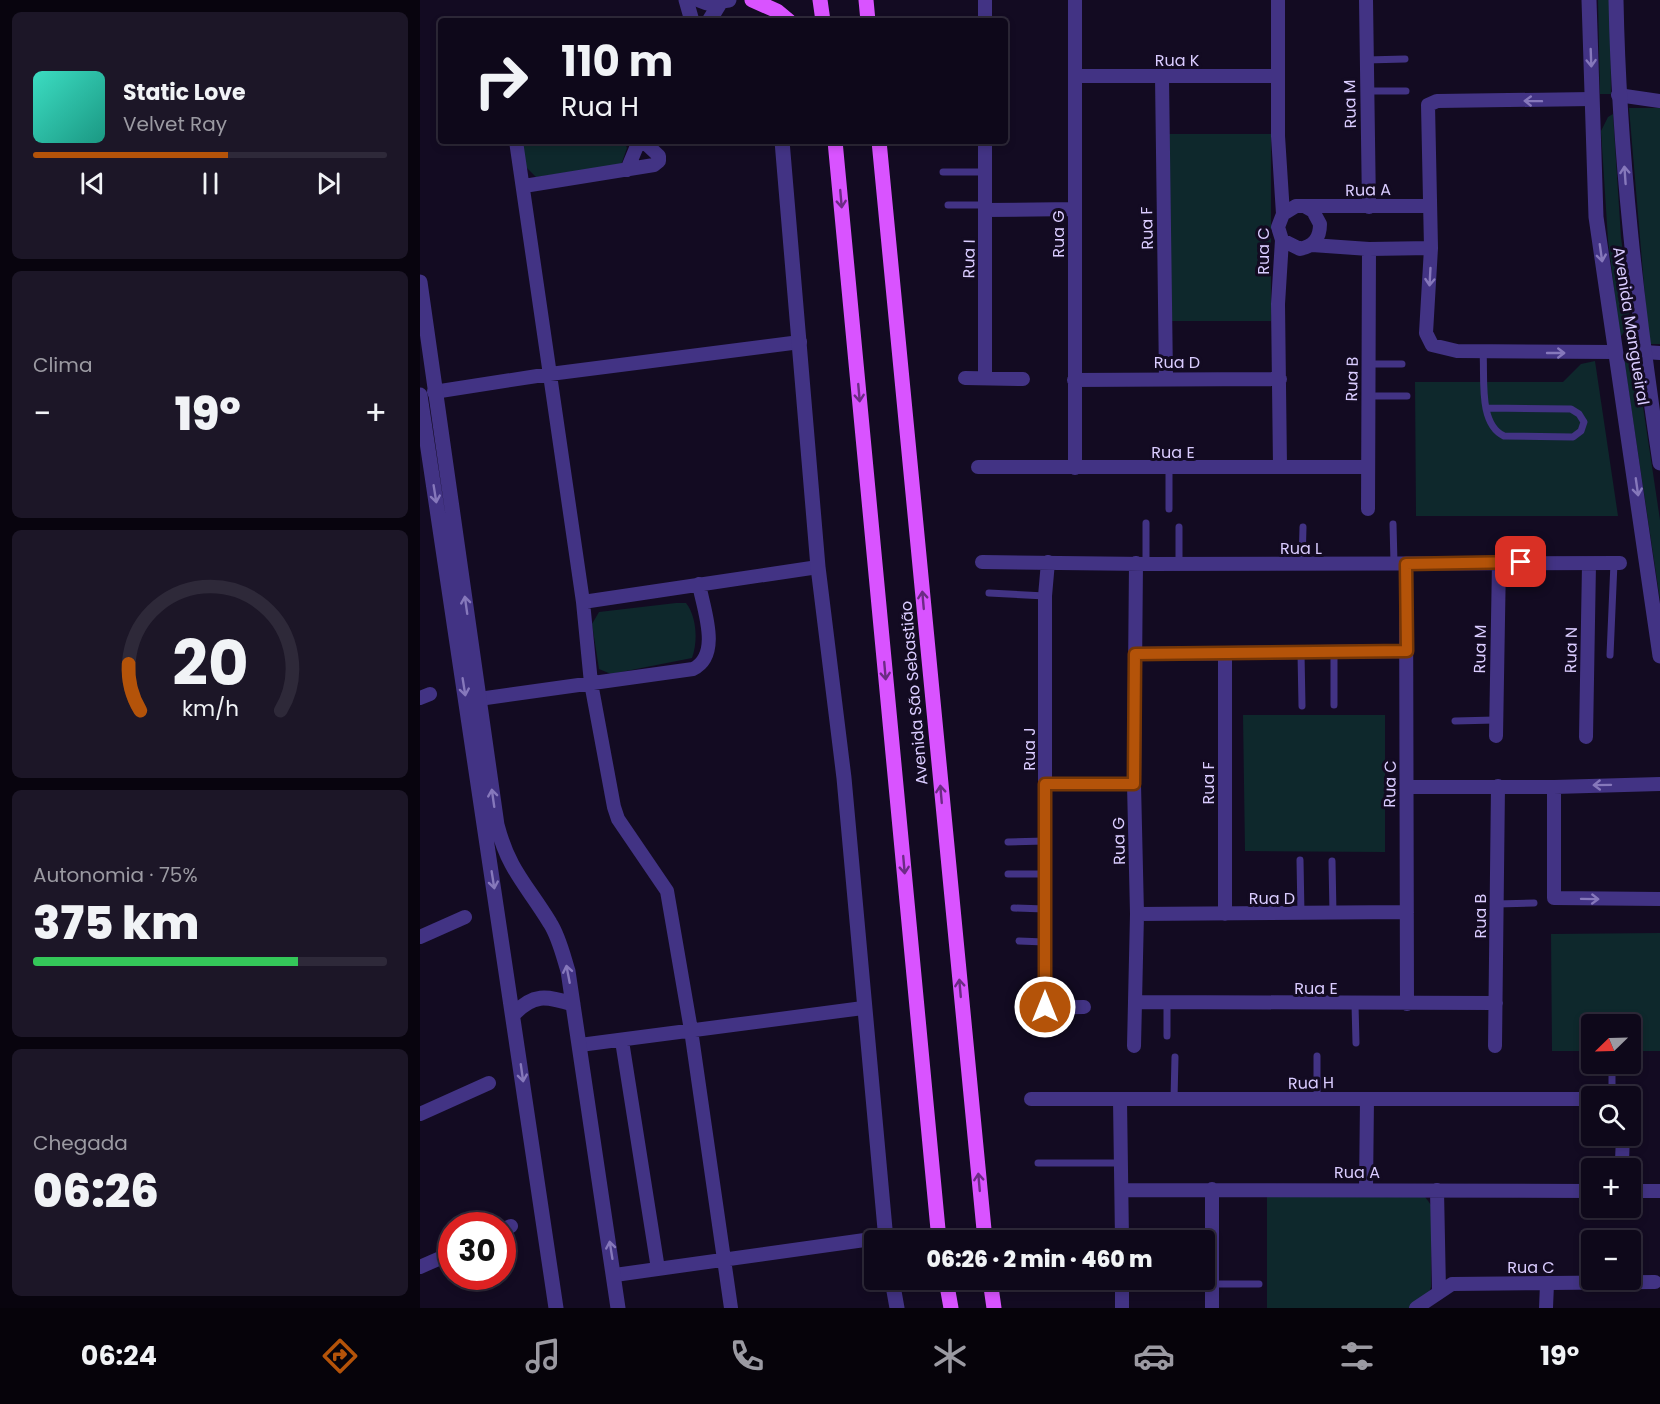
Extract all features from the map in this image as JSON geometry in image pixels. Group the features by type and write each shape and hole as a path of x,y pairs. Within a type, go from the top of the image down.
{"main road":[{"path":"752,0 777,11 785,18"},
{"path":"820,0 823,18"},
{"path":"866,0 868,18"},
{"name":"Avenida São Sebastião","path":"835,144 938,1230"},
{"name":"Avenida São Sebastião","path":"879,144 984,1230"},
{"path":"948,1290 951,1308"},
{"path":"991,1290 994,1308"}],"street":[{"path":"686,0 691,18"},
{"path":"699,0 724,1"},
{"path":"985,18 986,0"},
{"name":"Rua G","path":"1075,0 1075,468"},
{"name":"Rua C","path":"1278,0 1283,214 1278,227 1282,240 1278,304 1280,467"},
{"name":"Rua M","path":"1366,0 1365,60 1369,207"},
{"name":"Avenida Mangueiral","path":"1589,0 1596,217 1615,352 1634,463 1660,656"},
{"name":"Avenida Mangueiral","path":"1616,0 1618,94 1628,215 1644,352 1660,461"},
{"path":"711,18 724,1"},
{"name":"Rua K","path":"1075,76 1278,76"},
{"name":"Rua F","path":"1162,77 1166,378"},
{"path":"1618,94 1660,101"},
{"path":"1592,99 1430,103 1426,110 1431,248 1426,333 1429,342 1445,350 1615,352"},
{"path":"517,144 583,602 591,683 618,819 667,891 691,1030 731,1308"},
{"path":"627,170 640,144"},
{"path":"524,186 650,166 659,161 655,151 645,144"},
{"path":"782,144 801,342 818,567 844,778 863,1008 885,1230"},
{"name":"Rua I","path":"984,377 987,208 985,144"},
{"name":"Rua A","path":"1283,214 1296,206 1430,206"},
{"path":"1306,207 1313,211 1320,224 1317,239 1312,245"},
{"path":"987,208 1075,209"},
{"path":"1282,240 1293,248 1312,245 1369,249 1431,248"},
{"name":"Rua B","path":"1368,509 1369,249"},
{"path":"420,282 427,393 556,1308"},
{"path":"427,393 550,374 801,342"},
{"path":"1644,352 1660,352"},
{"path":"965,378 1023,379"},
{"name":"Rua D","path":"1074,380 1166,378 1280,380"},
{"path":"427,393 503,848 514,872 551,924 568,971 615,1275 618,1308"},
{"path":"1634,463 1648,464 1660,461"},
{"name":"Rua E","path":"978,467 1367,467"},
{"name":"Rua L","path":"982,562 1617,563"},
{"name":"Rua J","path":"1045,1007 1048,562"},
{"name":"Rua M","path":"1496,736 1499,562"},
{"name":"Rua G","path":"1134,1046 1137,914 1134,784 1135,654 1141,564"},
{"name":"Rua C","path":"1400,564 1407,651 1408,787 1405,850 1407,1004"},
{"name":"Rua N","path":"1586,738 1589,564"},
{"path":"583,602 818,567"},
{"path":"479,699 700,666 709,646 699,584"},
{"path":"1135,654 1407,651"},
{"name":"Rua F","path":"1225,653 1225,914"},
{"path":"1045,784 1134,784"},
{"path":"1408,787 1660,784"},
{"name":"Rua B","path":"1495,1046 1498,786"},
{"path":"1554,787 1554,898 1660,899"},
{"name":"Rua D","path":"1137,914 1407,912"},
{"path":"420,938 465,917"},
{"path":"513,1015 524,1003 535,999 550,997 573,1004"},
{"name":"Rua E","path":"1136,1002 1167,1004 1496,1003"},
{"path":"1022,1008 1084,1007"},
{"path":"580,1045 863,1008"},
{"path":"622,1041 658,1269"},
{"path":"420,1114 489,1083"},
{"name":"Rua H","path":"1031,1099 1581,1099"},
{"path":"1366,1188 1367,1099"},
{"path":"1120,1100 1122,1230"},
{"name":"Rua A","path":"1122,1190 1366,1188 1581,1191"},
{"path":"1212,1189 1212,1230"},
{"path":"1437,1190 1439,1290"},
{"path":"1641,1191 1660,1191"},
{"path":"615,1275 864,1242"},
{"path":"420,1267 438,1259"},
{"name":"Rua C","path":"1416,1308 1439,1290 1459,1283 1654,1282"},
{"path":"1546,1308 1547,1284"},
{"path":"894,1290 897,1308"},
{"path":"1122,1290 1122,1308"},
{"path":"1212,1290 1212,1308"}],"lane":[{"path":"1365,60 1405,59"},
{"path":"1366,91 1406,91"},
{"path":"943,172 985,172"},
{"path":"948,205 987,208"},
{"path":"1483,352 1487,408 1489,422 1495,432 1504,436 1573,437 1581,431 1584,422 1579,414 1571,410 1487,408"},
{"path":"1368,364 1402,364"},
{"path":"1368,396 1407,396"},
{"path":"1168,509 1169,468"},
{"path":"1141,564 1146,523"},
{"path":"1393,524 1400,564"},
{"path":"1179,527 1179,564"},
{"path":"1302,564 1303,527"},
{"path":"1610,655 1617,563"},
{"path":"989,593 1046,596"},
{"path":"1334,652 1334,705"},
{"path":"1301,653 1302,706"},
{"path":"1455,721 1495,720"},
{"path":"1008,842 1045,841"},
{"path":"1300,860 1301,914"},
{"path":"1332,861 1333,914"},
{"path":"1008,874 1045,874"},
{"path":"1497,904 1534,903"},
{"path":"1014,908 1045,909"},
{"path":"1019,941 1045,942"},
{"path":"1167,1004 1167,1036"},
{"path":"1355,1004 1356,1043"},
{"path":"1317,1056 1317,1100"},
{"path":"1174,1100 1175,1057"},
{"path":"1038,1163 1122,1163"},
{"path":"1215,1284 1259,1284"}],"green space":[{"path":"1598,0 1610,0 1611,94 1600,94"},
{"path":"1629,108 1660,108 1660,344 1649,344"},
{"path":"1613,114 1621,237 1630,309 1627,327 1620,338 1608,240 1601,131 1608,117"},
{"path":"1169,134 1271,134 1271,321 1167,321"},
{"path":"522,144 625,144 627,148 621,165 536,177 526,167"},
{"path":"1624,360 1636,360 1660,520 1660,600"},
{"path":"1595,361 1618,516 1416,516 1415,382 1563,382 1581,364"},
{"path":"686,603 692,615 696,637 692,658 611,674 599,669 592,624 599,612"},
{"path":"1243,715 1385,715 1385,852 1245,851"},
{"path":"1660,933 1660,1051 1641,1051 1641,1014 1581,1014 1581,1051 1552,1051 1551,934"},
{"path":"1267,1194 1423,1194 1431,1205 1431,1287 1429,1293 1409,1308 1267,1308"}],"route":[{"path":"1045,1007 1045,784 1134,784 1135,654 1407,651 1406,564 1521,562"}]}
